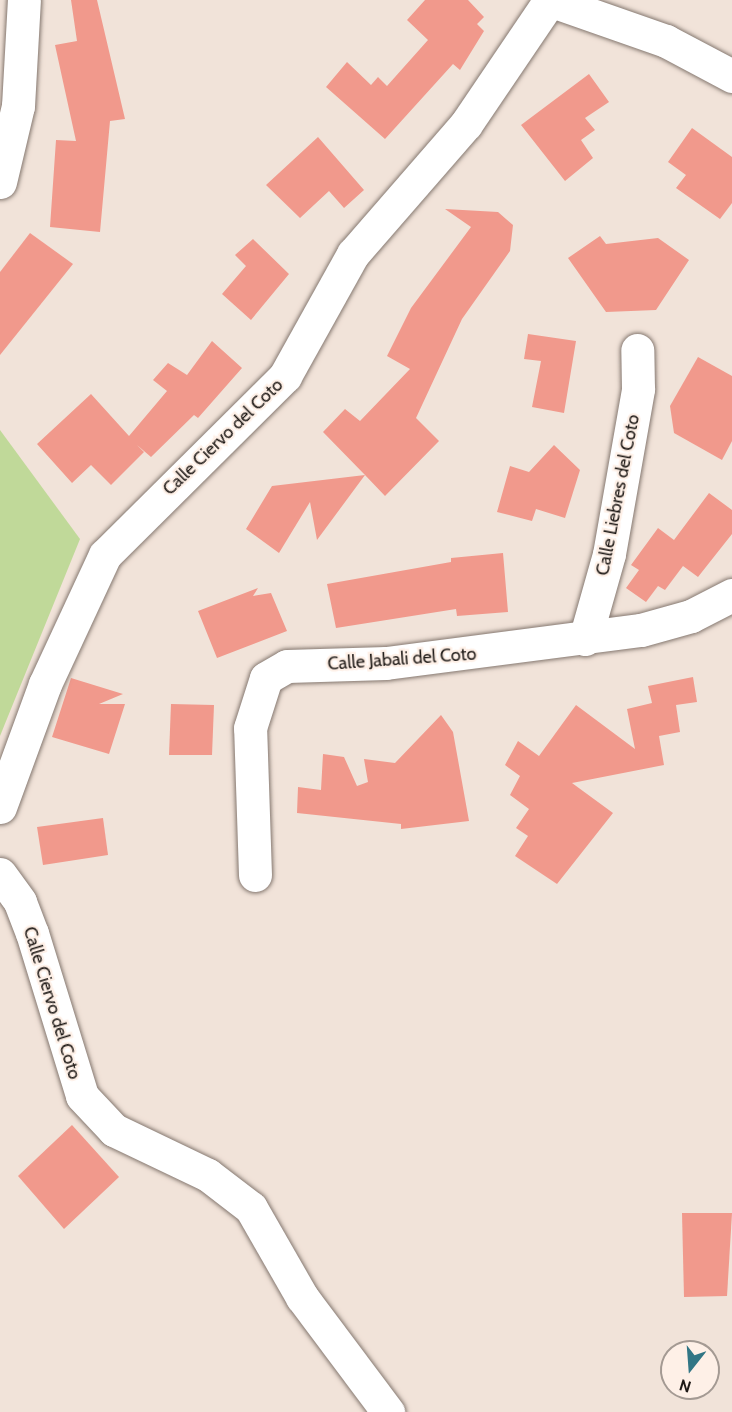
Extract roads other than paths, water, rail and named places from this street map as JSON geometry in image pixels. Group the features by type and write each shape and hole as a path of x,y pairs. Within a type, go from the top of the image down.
{"street":[{"path":"0,182 18,106 24,0"},
{"path":"550,0 666,40 732,76"},
{"name":"Calle Ciervo del Coto","path":"0,807 45,684 105,555 285,376 353,254 466,124 550,0"},
{"name":"Calle Liebres del Coto","path":"585,639 611,543 638,389 637,350"},
{"name":"Calle Jabali del Coto","path":"255,875 250,728 266,678 287,666 386,663 585,639 691,616 732,596"},
{"name":"Calle Ciervo del Coto","path":"0,874 20,902 32,933 82,1096 114,1130 208,1175 251,1208 302,1297 388,1412"}]}
